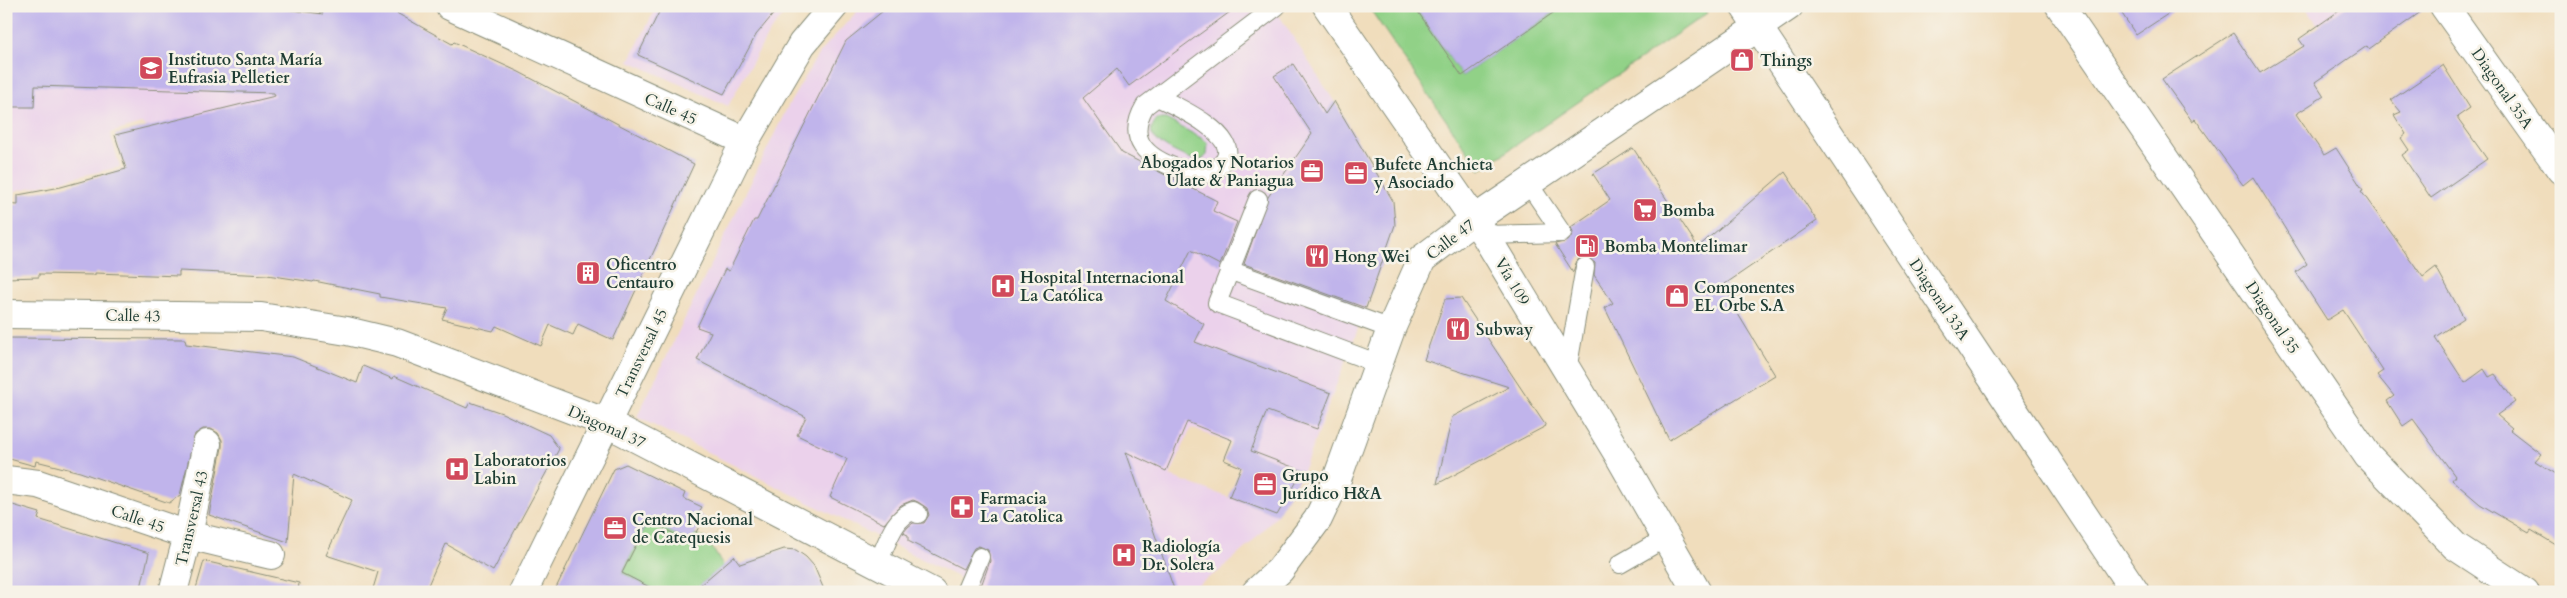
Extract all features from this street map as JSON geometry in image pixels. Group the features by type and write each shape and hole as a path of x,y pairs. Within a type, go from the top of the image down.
{"street":[{"name":"Calle 45","path":"450,6 745,141"},
{"path":"745,141 802,44 834,6"},
{"name":"Vía 109","path":"1327,6 1480,227 1667,537 1697,592"},
{"name":"Calle 47","path":"1256,592 1280,570 1318,519 1337,479 1391,329 1422,259 1480,227 1528,183 1751,17 1789,6"},
{"name":"Diagonal 35","path":"2060,6 2368,456 2455,546 2525,592"},
{"name":"Diagonal 35A","path":"2444,6 2561,170"},
{"name":"Diagonal 33A","path":"1751,17 2135,592"},
{"name":"Transversal 45","path":"523,592 745,141"},
{"name":"Calle 43","path":"6,314 261,317"},
{"name":"Diagonal 37","path":"261,317 347,331 397,343 607,423 932,592"},
{"name":"Transversal 43","path":"172,592 188,535 207,444"},
{"name":"Calle 45","path":"6,480 38,484 188,535 270,555"}],"lane":[{"path":"1157,97 1190,114 1216,132 1227,145 1227,157 1220,167 1208,173 1192,173 1166,164 1147,153 1137,138 1138,117 1145,106 1277,6"},
{"path":"1480,227 1562,233 1528,183"},
{"path":"1258,199 1217,303 1379,364"},
{"path":"1568,371 1585,267"},
{"path":"1229,270 1391,329"},
{"path":"878,564 896,524 903,515 913,511 918,514"},
{"path":"1620,564 1667,537"},
{"path":"965,592 980,557"}],"shaded area":[{"name":"Instituto Santa María Eufrasia Pelletier","path":"6,6 261,6 287,139 170,139 141,124 110,133 120,167 15,191 14,199 6,199"},
{"path":"657,6 790,6 767,36 728,106 629,61"},
{"name":"Hospital Internacional La Católica","path":"862,6 1273,6 1334,101 1269,197 1245,264 1366,308 1303,471 1191,428 1170,476 1277,515 1250,544 1218,572 1185,592 988,592 637,417 788,106 819,53"},
{"path":"2305,6 2346,6 2318,25"}],"green space":[{"path":"1368,6 1414,6 1462,76 1563,6 1702,6 1707,13 1480,170"},
{"path":"1157,119 1166,119 1203,139 1208,143 1207,155 1201,160 1195,160 1181,155 1159,142 1152,134 1153,126"},
{"path":"648,521 691,542 695,534 707,539 723,566 701,584 701,592 659,592 622,573"}],"building":[{"path":"6,6 261,6 323,14 318,6 384,6 452,44 454,42 519,72 694,164 613,340 578,324 573,335 550,325 541,346 496,326 493,331 442,319 447,308 380,297 380,294 314,281 267,275 179,271 179,276 95,273 95,275 39,274 39,277 6,278 6,204 18,205 18,195 61,187 126,169 115,135 275,96 274,93 35,86 34,107 6,107"},
{"path":"662,6 780,6 756,35 724,94 638,55"},
{"name":"Hospital Internacional La Católica","path":"889,6 1238,6 1129,86 1117,69 1083,98 1122,153 1217,201 1213,211 1237,222 1220,265 1191,250 1166,301 1204,324 1195,342 1331,393 1317,429 1267,411 1251,451 1303,471 1277,515 1229,497 1241,467 1224,460 1232,440 1187,422 1166,471 1126,452 1175,592 995,592 981,586 990,561 988,550 979,546 974,548 963,569 908,541 908,535 903,533 913,523 924,523 929,515 927,508 918,502 913,500 901,505 884,524 830,497 847,459 797,435 806,417 697,360 711,332 697,327 725,269 729,271 754,220 757,220 846,41"},
{"path":"1414,6 1563,6 1462,76"},
{"path":"2117,6 2180,6 2136,35"},
{"path":"2346,6 2429,6 2369,49 2367,46 2315,82 2324,96 2296,114 2324,155 2336,148 2363,190 2361,191 2423,277 2436,267 2464,318 2435,337 2465,383 2484,369 2489,377 2495,374 2515,402 2497,415 2512,428 2510,430 2541,454 2535,461 2561,477 2561,548 2531,530 2529,533 2480,504 2452,480 2455,476 2413,419 2403,426 2387,401 2394,396 2377,375 2383,371 2343,310 2327,320 2296,272 2307,264 2253,177 2243,185 2195,119 2192,121 2162,79 2233,33 2260,73 2304,46 2299,39"},
{"path":"1293,64 1325,114 1334,101 1393,201 1395,225 1366,308 1244,264 1268,197 1312,134 1274,76"},
{"path":"2443,65 2470,108 2457,117 2487,159 2431,198 2402,155 2409,150 2401,138 2406,134 2394,115 2401,112 2391,100"},
{"name":"Componentes EL Orbe S.A","path":"1633,148 1698,247 1785,172 1817,221 1725,284 1738,314 1775,375 1669,440 1605,308 1613,303 1594,275 1595,263 1587,257 1581,257 1577,261 1573,272 1555,244 1568,241 1573,233 1571,227 1610,200 1593,174"},
{"path":"1461,298 1546,426 1437,484 1452,417 1509,387 1424,360 1445,299"},
{"path":"6,338 185,339 186,344 293,357 357,383 363,366 393,379 394,376 467,408 470,402 502,413 549,435 559,449 493,571 446,544 425,592 372,592 378,572 326,555 352,500 294,474 288,542 209,515 222,447 222,440 218,433 211,429 203,429 195,434 180,495 169,503 80,472 36,461 35,466 6,458"},
{"name":"Centro Nacional de Catequesis","path":"626,464 685,493 683,498 702,507 698,514 704,517 691,542 648,521 622,573 659,592 554,592 614,469"},
{"path":"6,503 40,513 38,519 149,553 140,592 6,592"},
{"path":"784,549 796,550 806,557 814,566 825,592 692,592 734,556 740,564"},
{"path":"204,561 299,583 298,592 195,592"}],"place":[{"name":"Things","path":"1742,60"},
{"name":"Instituto Santa María Eufrasia Pelletier","path":"151,68"},
{"name":"Abogados y Notarios Ulate & Paniagua","path":"1312,171"},
{"name":"Bufete Anchieta y Asociado","path":"1356,173"},
{"name":"Bomba","path":"1645,210"},
{"name":"Bomba Montelimar","path":"1587,246"},
{"name":"Hong Wei","path":"1317,256"},
{"name":"Oficentro Centauro","path":"588,273"},
{"name":"Hospital Internacional La Católica","path":"1003,286"},
{"name":"Componentes EL Orbe S.A","path":"1677,296"},
{"name":"Subway","path":"1458,329"},
{"name":"Laboratorios Labin","path":"457,469"},
{"name":"Grupo Jurídico H&A","path":"1265,484"},
{"name":"Farmacia La Catolica","path":"962,507"},
{"name":"Centro Nacional de Catequesis","path":"615,528"},
{"name":"Radiología Dr. Solera","path":"1124,555"}]}
